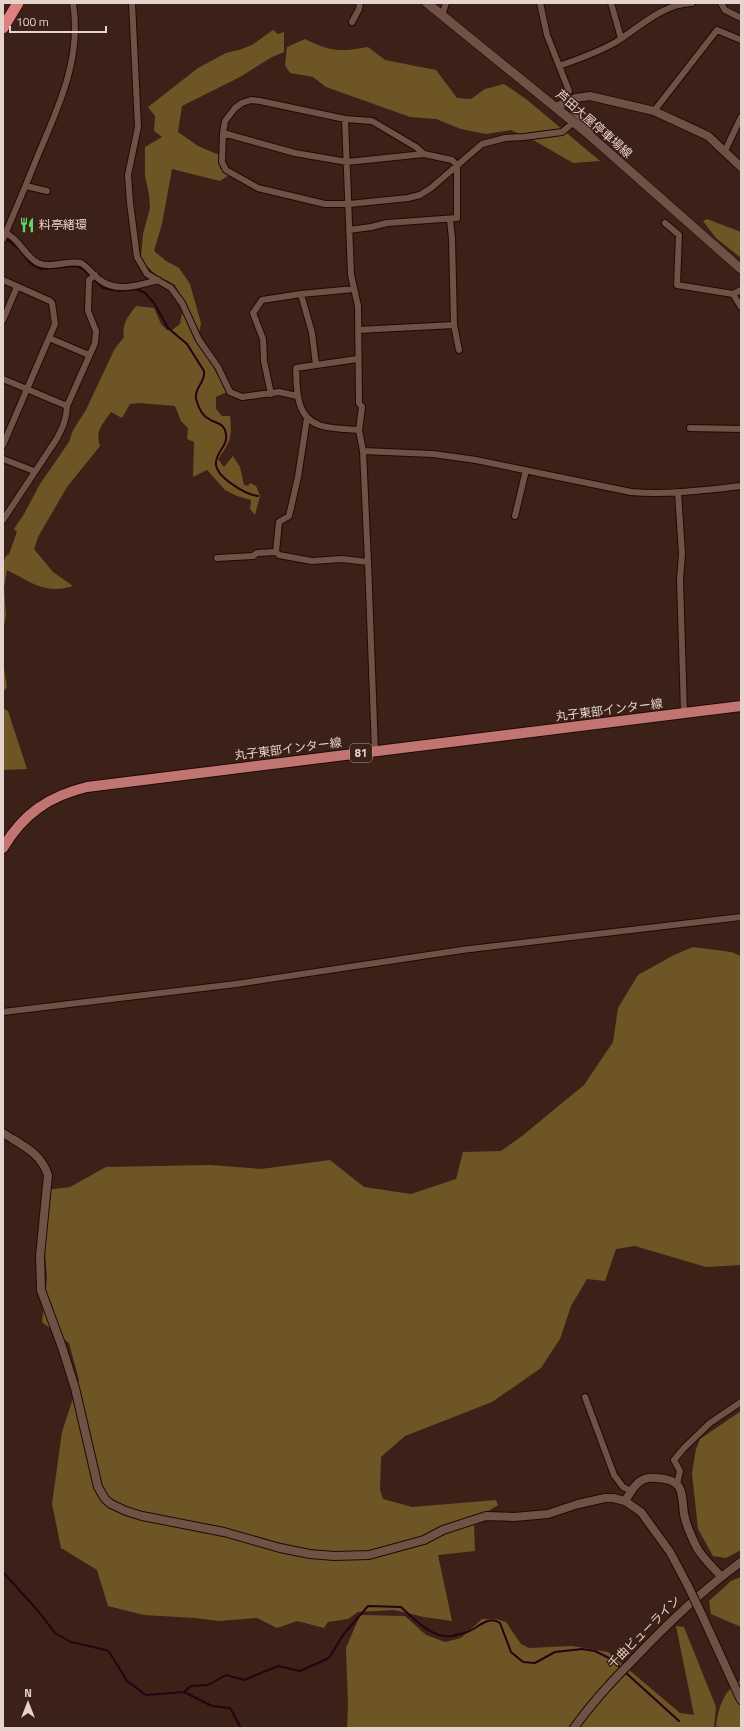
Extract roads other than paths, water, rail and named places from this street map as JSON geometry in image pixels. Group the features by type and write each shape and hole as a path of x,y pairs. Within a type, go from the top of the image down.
{"highway":[{"path":"3,28 18,3"}],"main road":[{"name":"芦田大屋停車場線","path":"427,3 587,133 741,269"},
{"name":"丸子東部インター線","path":"3,848 12,833 33,812 52,799 74,790 104,784 741,706"}],"street":[{"path":"73,3 75,17 74,53 67,81 58,108 4,235 16,241 32,260 46,265 80,263 93,277 109,285 120,287 158,280"},
{"path":"132,3 138,127 128,174 137,257 147,274 171,288 182,303 199,340 218,368 230,392 242,396 279,392 297,396"},
{"path":"352,22 359,9 360,3"},
{"path":"442,14 446,3"},
{"path":"540,3 547,35 569,91"},
{"path":"611,3 621,38"},
{"path":"559,66 595,52 621,38 651,17 676,6 692,3"},
{"path":"721,3 725,10 741,18"},
{"path":"654,111 717,30 741,40"},
{"path":"556,107 576,98 590,96 654,111 703,133 725,151 741,167"},
{"path":"424,154 416,146 372,121 345,119 251,100 234,108 225,121 222,162 226,170 258,188 325,204 349,204 408,198 420,195 431,188 476,147 488,141 562,132 573,123"},
{"path":"574,101 573,110 592,129 587,133"},
{"path":"725,151 741,117"},
{"path":"345,119 351,275 358,306 357,359 359,403 362,407 359,430 363,451 375,751"},
{"path":"223,133 295,153 347,162 424,154 452,160 457,165 458,218 450,220 388,223 349,230"},
{"path":"26,186 47,191"},
{"path":"450,220 452,238 454,325 459,350"},
{"path":"665,223 679,235 677,286 733,294 741,290"},
{"path":"3,520 34,471 56,440 67,415 67,406 95,343 96,331 88,311 89,280 93,277"},
{"path":"3,280 52,303 55,324 3,446"},
{"path":"3,320 17,287"},
{"path":"271,394 264,361 263,339 253,313 262,300 301,294 354,289"},
{"path":"301,294 312,333 316,365"},
{"path":"733,294 741,307"},
{"path":"358,330 454,325"},
{"path":"49,338 89,355"},
{"path":"357,359 296,368 297,396 300,406 307,418 319,426 359,430"},
{"path":"3,379 67,406"},
{"path":"276,552 279,522 289,516 298,477 307,418"},
{"path":"690,428 741,429"},
{"path":"363,451 433,454 476,460 631,492 648,494 741,486"},
{"path":"3,459 34,471"},
{"path":"515,516 526,470"},
{"path":"678,492 682,554 680,580 684,713"},
{"path":"217,558 253,556 257,553 276,552 279,556 312,561 342,559 368,562"},
{"path":"3,1012 236,984 462,950 741,917"},
{"path":"3,1133 36,1155 44,1164 48,1175 40,1256 41,1290 75,1388 98,1487 105,1499 111,1504 142,1516 224,1532 280,1548 310,1554 348,1556 369,1555 424,1540 443,1530 486,1516 514,1517 548,1514 605,1498 625,1501 641,1512 670,1552 701,1613 741,1700"},
{"path":"585,1397 614,1475 623,1486 631,1491"},
{"path":"677,1484 680,1471 674,1460 684,1448 710,1423 741,1402"},
{"path":"625,1501 635,1484 645,1478 667,1479 677,1484 684,1496 684,1514 698,1550 721,1576"},
{"name":"千曲ビューライン","path":"574,1728 587,1710 663,1628 721,1576 741,1562"}],"waterway":[{"path":"5,238 18,248 30,263 40,269 76,266 83,269 103,288 119,291 137,289 145,293 154,303 168,328 187,344 204,371 203,378 197,391 196,399 204,416 222,425 225,430 225,442 216,462 220,473 232,484 246,492 258,496"},
{"path":"3,1572 39,1612 55,1633 71,1642 106,1650 110,1653 127,1681 146,1695 184,1692 212,1706 230,1708 241,1728"},
{"path":"184,1692 191,1686 208,1685 226,1675 244,1680 278,1666 300,1671 329,1658 343,1635 368,1606 401,1607 427,1629 439,1635 445,1636 462,1634 487,1621 496,1621 500,1623 511,1652 523,1662 535,1663 555,1652 582,1649 595,1651 611,1659 622,1669"},
{"path":"625,1672 679,1721"}],"place":[{"name":"料亭緒環","path":"27,225"}]}
